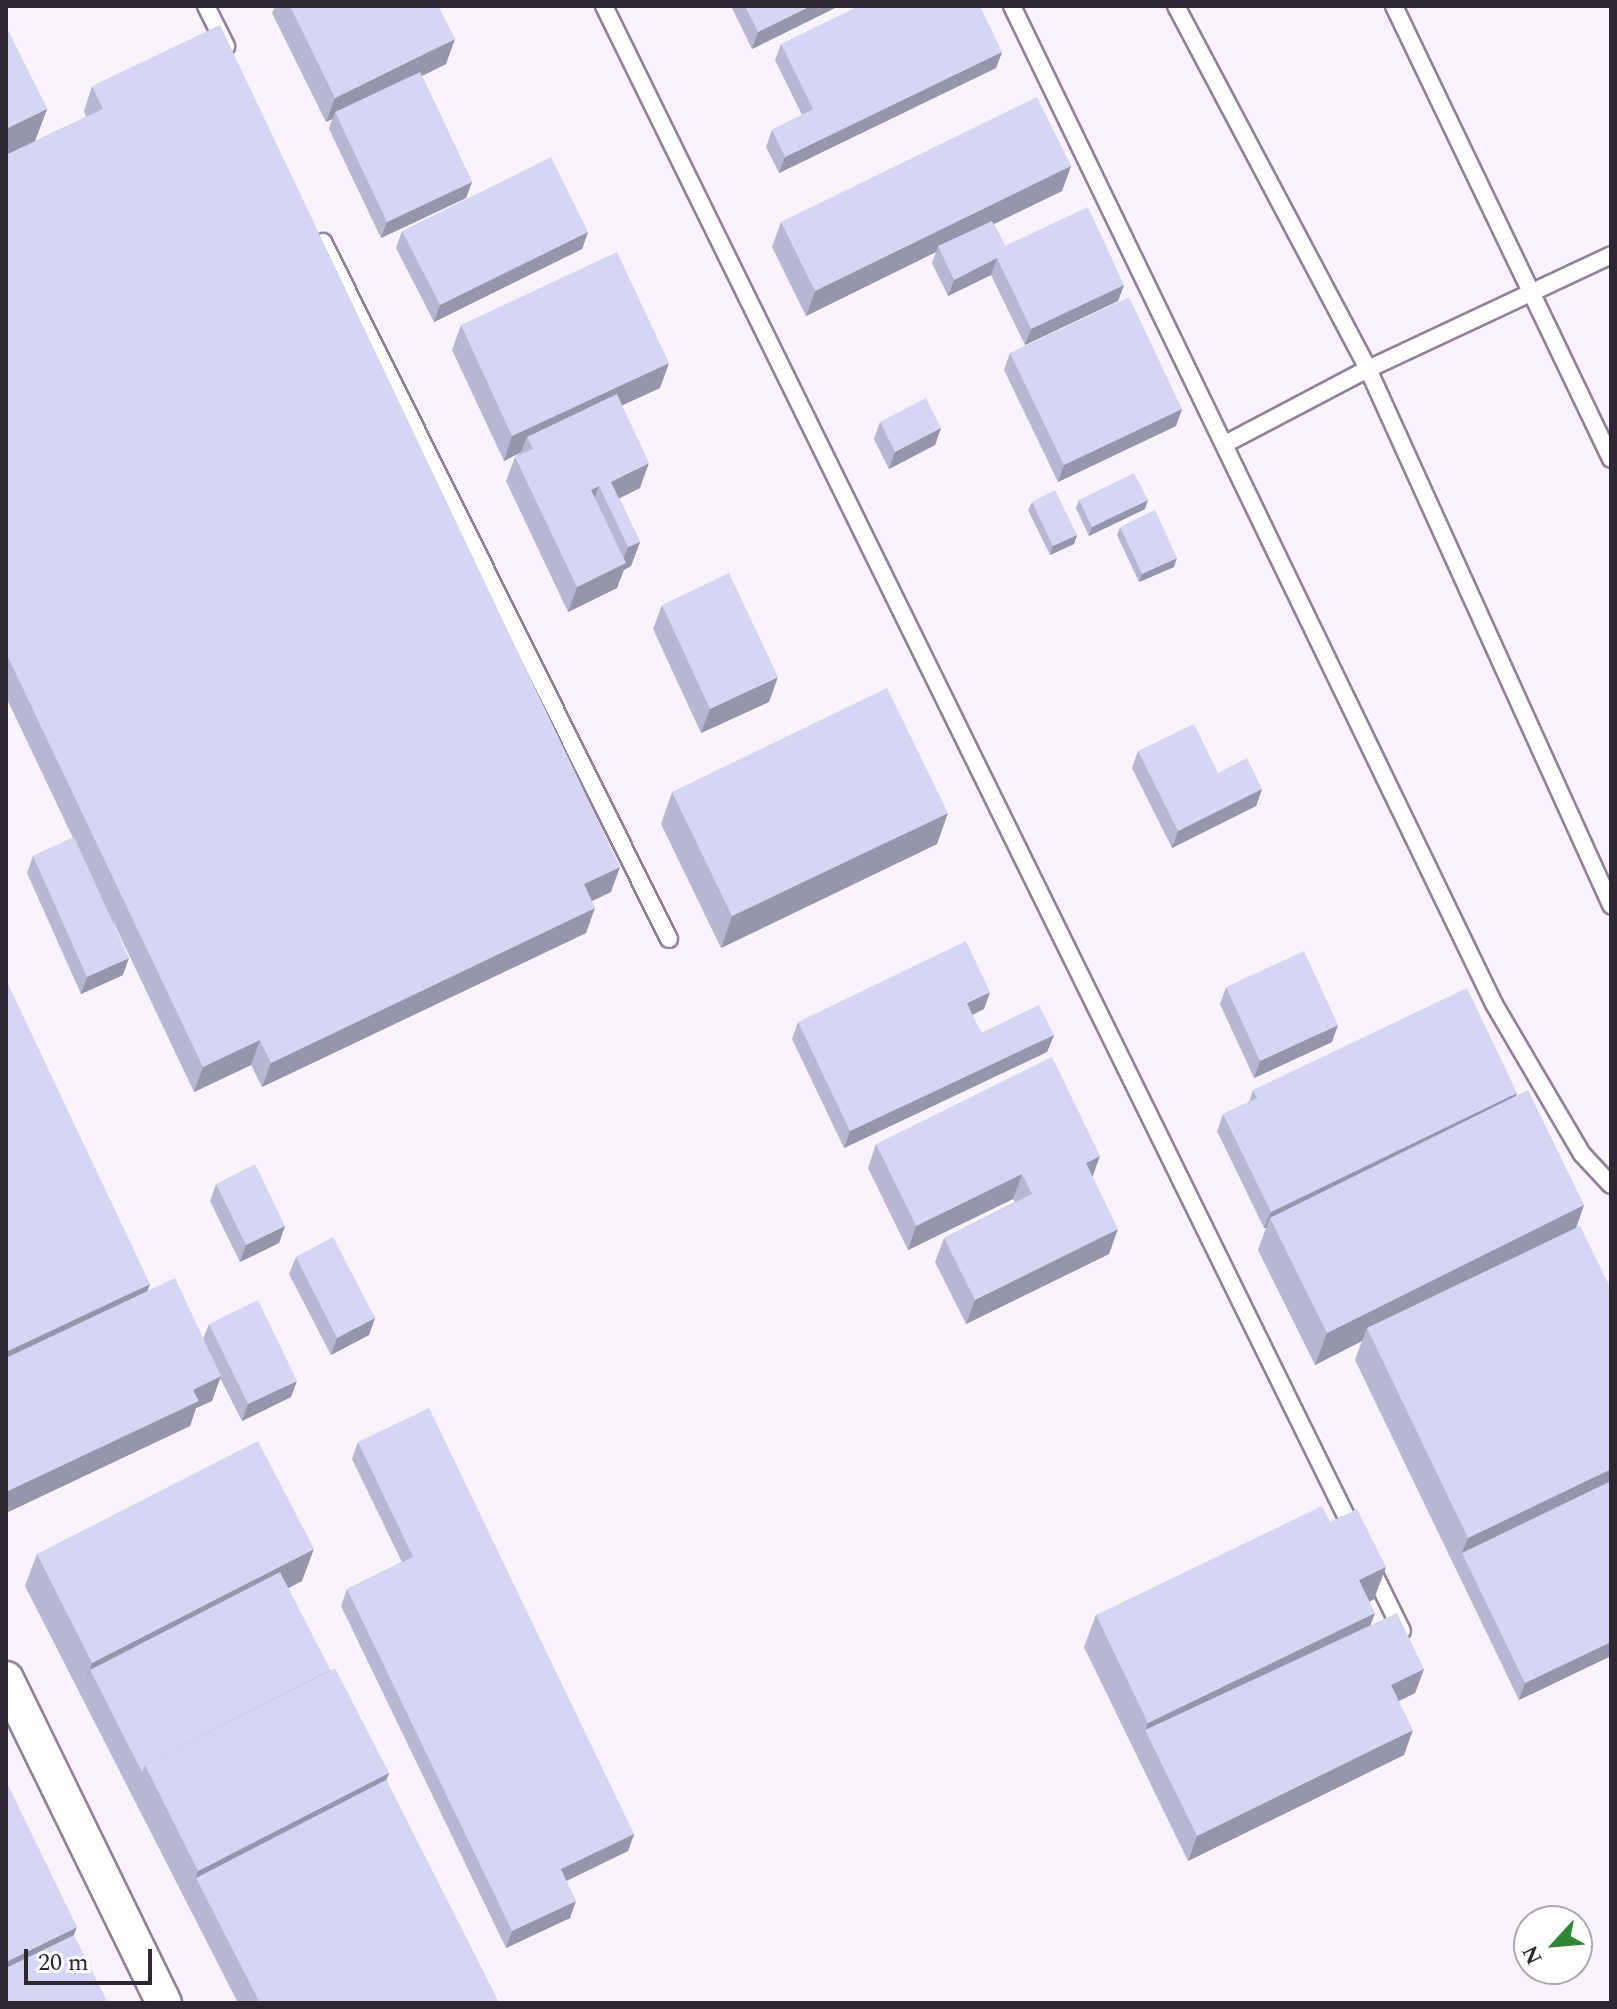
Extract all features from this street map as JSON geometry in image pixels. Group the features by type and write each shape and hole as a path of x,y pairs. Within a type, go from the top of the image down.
{"street":[{"path":"6,1679 164,2003"}],"lane":[{"path":"206,6 234,63"},
{"path":"604,6 1414,1654"},
{"path":"1012,6 1494,1004 1582,1154 1611,1185"},
{"path":"1176,6 1368,369 1611,905"},
{"path":"1394,6 1611,459"},
{"path":"318,232 669,939"},
{"path":"1225,444 1368,369 1611,255"}],"building":[{"path":"290,6 438,6 455,39 335,98"},
{"path":"745,6 811,6 758,32"},
{"path":"859,6 980,6 1002,52 785,157 772,130 813,109 781,44"},
{"path":"220,25 620,867 584,884 595,908 271,1063 260,1040 203,1067 6,653 6,155 103,109 92,86"},
{"path":"6,27 47,109 6,129"},
{"path":"420,72 472,182 387,222 335,112"},
{"path":"1037,97 1071,166 815,291 781,222"},
{"path":"551,157 588,232 440,305 402,231"},
{"path":"1088,207 1124,285 1031,329 997,258 954,280 938,246 992,221 1005,246"},
{"path":"617,252 669,363 512,436 461,325"},
{"path":"1129,297 1182,409 1064,465 1010,353"},
{"path":"617,394 649,463 611,482 640,542 628,547 599,486 591,490 626,563 577,587 515,457 533,449 527,437"},
{"path":"926,398 941,428 895,452 880,422"},
{"path":"1134,473 1148,500 1092,527 1079,500"},
{"path":"1055,490 1077,535 1053,546 1032,502"},
{"path":"1155,510 1177,558 1142,574 1120,527"},
{"path":"729,573 778,677 710,709 662,605"},
{"path":"887,688 948,813 732,916 672,792"},
{"path":"1194,724 1218,773 1247,758 1262,789 1178,831 1138,751"},
{"path":"74,837 129,958 87,977 33,856"},
{"path":"966,941 990,992 967,1003 981,1033 1039,1005 1054,1035 850,1131 798,1022"},
{"path":"1304,951 1338,1025 1260,1061 1226,987"},
{"path":"6,980 150,1284 6,1352"},
{"path":"1467,988 1517,1093 1271,1212 1223,1114 1257,1098 1253,1090"},
{"path":"1052,1057 1100,1156 1086,1163 1118,1229 975,1300 944,1238 1032,1194 1022,1174 916,1226 876,1144"},
{"path":"1528,1090 1584,1205 1327,1333 1270,1218"},
{"path":"255,1164 285,1226 246,1245 216,1184"},
{"path":"1580,1226 1611,1289 1611,1469 1468,1538 1367,1328"},
{"path":"333,1237 375,1318 337,1338 296,1257"},
{"path":"175,1278 221,1376 193,1390 199,1401 6,1492 6,1358"},
{"path":"258,1300 297,1381 248,1404 209,1324"},
{"path":"429,1408 634,1834 561,1869 576,1901 512,1931 347,1589 413,1557 358,1442"},
{"path":"258,1441 314,1549 92,1663 37,1554"},
{"path":"1611,1481 1611,1642 1525,1683 1462,1553"},
{"path":"1322,1506 1330,1522 1357,1509 1386,1567 1359,1580 1375,1613 1148,1723 1096,1615"},
{"path":"280,1572 330,1670 145,1765 142,1772 90,1670"},
{"path":"1397,1613 1424,1669 1391,1685 1413,1730 1197,1836 1145,1730"},
{"path":"335,1668 389,1773 198,1871 145,1765"},
{"path":"386,1780 499,2003 260,2003 196,1878"},
{"path":"6,1781 77,1927 6,1962"},
{"path":"74,1935 108,2003 6,2003 6,1968"}]}
